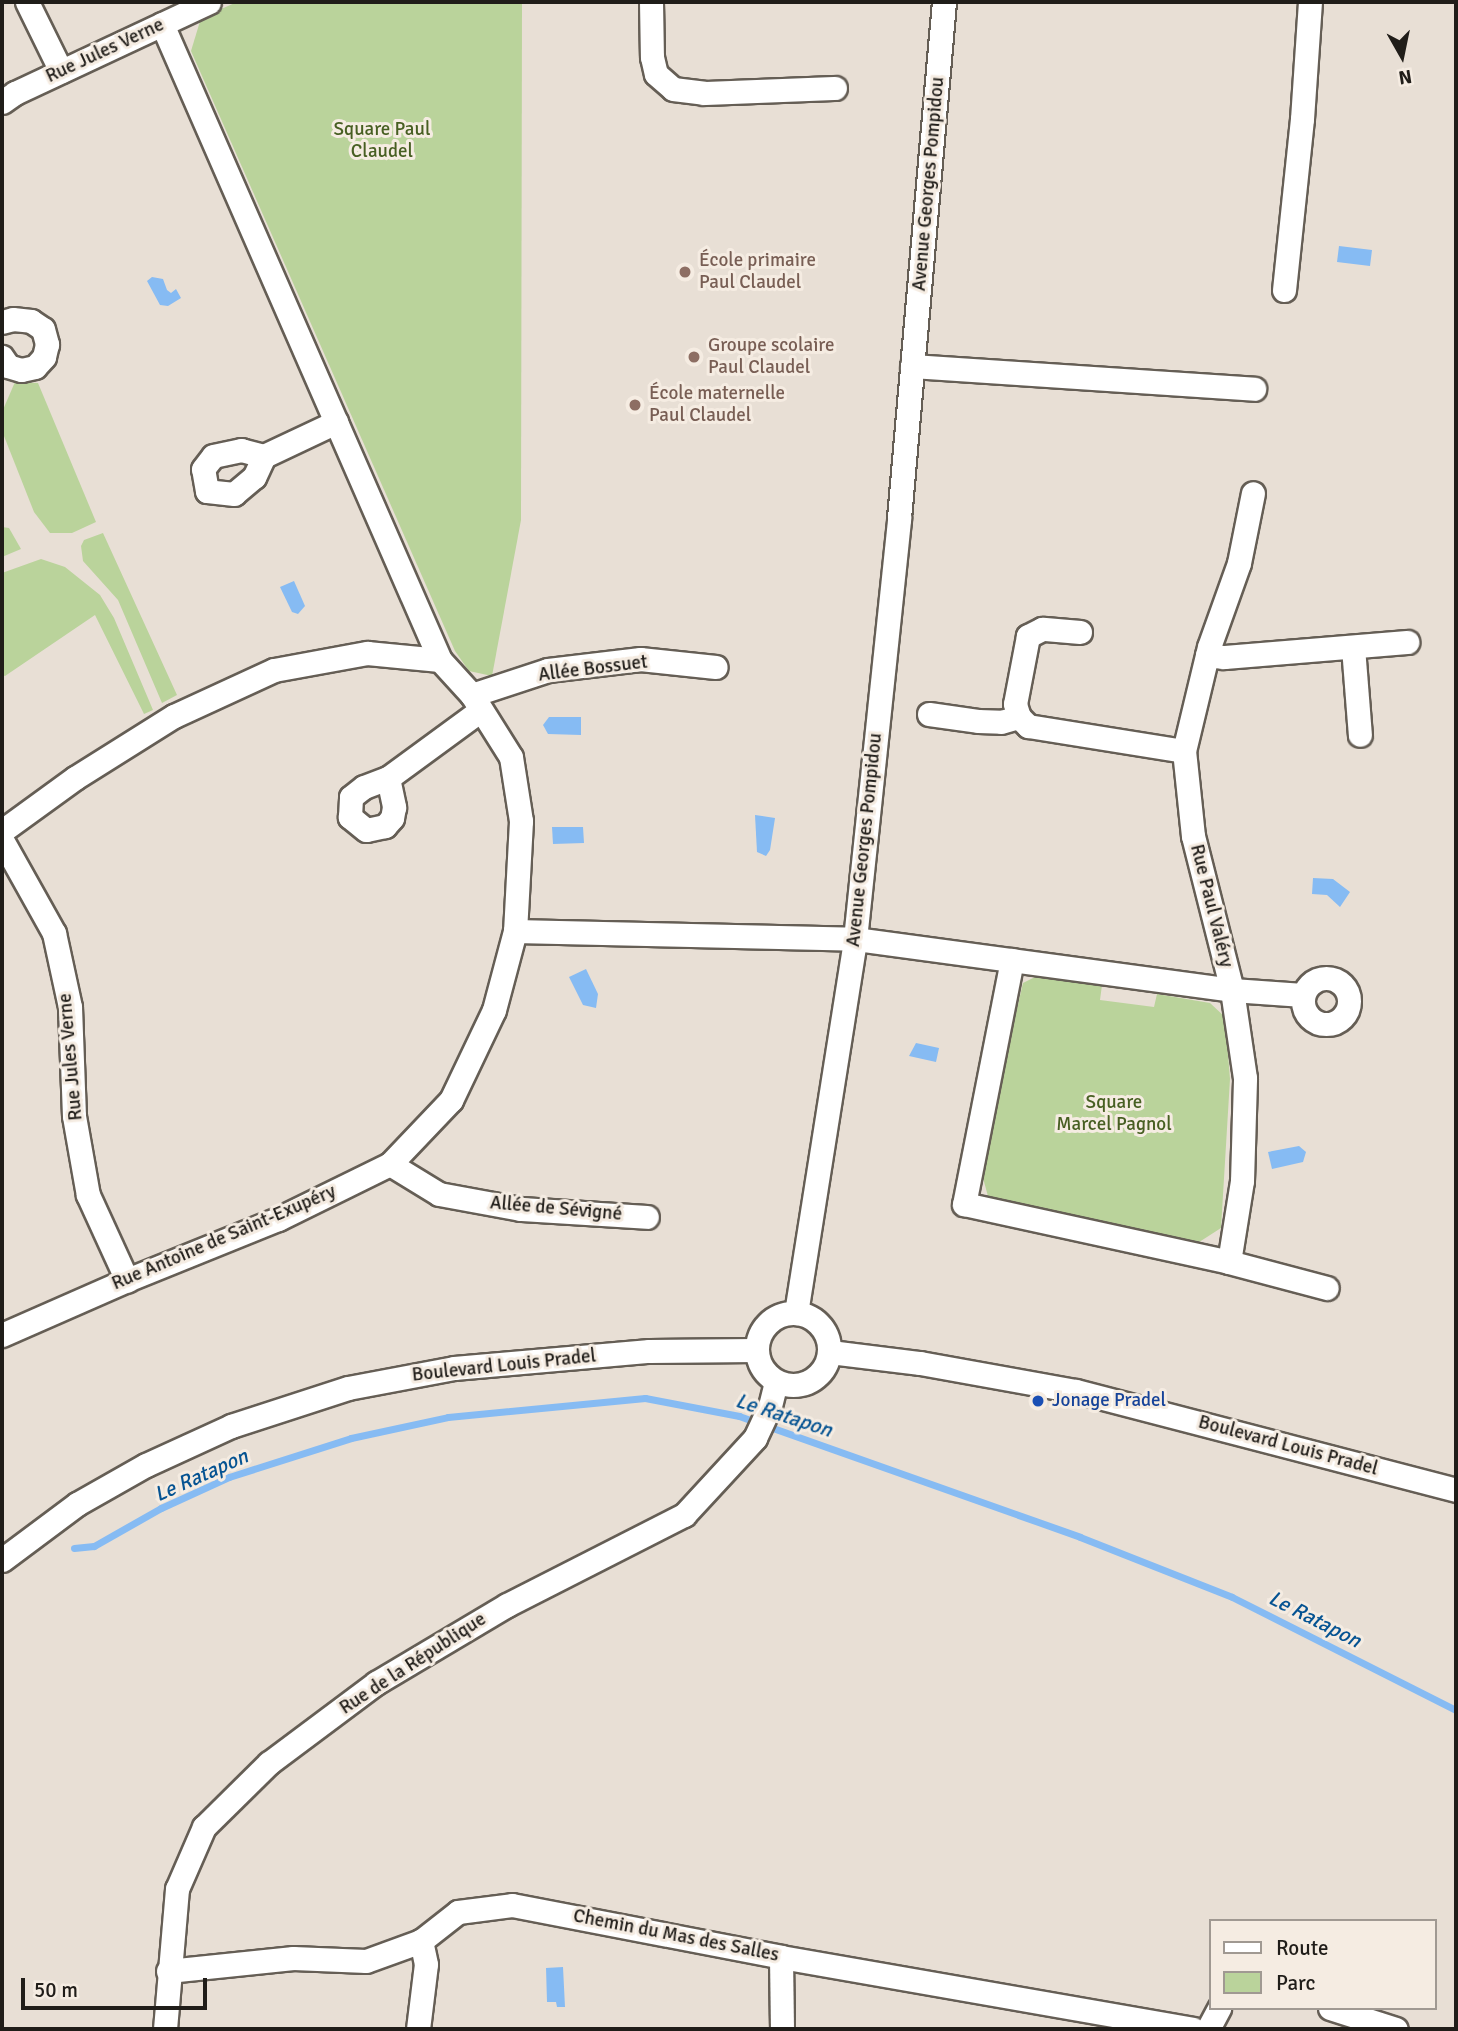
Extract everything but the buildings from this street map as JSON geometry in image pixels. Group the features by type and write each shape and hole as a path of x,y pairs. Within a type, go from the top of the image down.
{"street":[{"path":"27,2 61,71"},
{"name":"Rue Jules Verne","path":"2,102 61,71 209,2"},
{"path":"651,2 656,74 673,89 704,93 835,88"},
{"name":"Avenue Georges Pompidou","path":"796,1313 855,939 912,366 944,2"},
{"path":"1284,290 1310,2"},
{"path":"2,831 75,778 174,716 274,670 367,653 440,660 162,24"},
{"path":"2,322 13,319 31,321 43,329 47,344 44,357 35,367 22,370 8,366 2,357"},
{"path":"912,366 1254,389"},
{"path":"264,456 336,422"},
{"name":"Rue Paul Valéry","path":"515,931 855,939 1232,990 1193,836 1184,751 1207,655 1239,563 1253,493"},
{"path":"1080,632 1042,629 1028,636 1015,704 1018,717 1028,726 1184,751"},
{"path":"1207,655 1224,657 1406,642"},
{"path":"1353,647 1360,735"},
{"name":"Allée Bossuet","path":"388,778 476,702 548,670 640,659 716,667"},
{"name":"Rue Antoine de Saint-Exupéry","path":"2,1335 127,1280 278,1219 390,1164 451,1100 494,1010 515,931 521,821 510,757 476,702 440,660"},
{"path":"929,714 978,722 1001,722 1018,717"},
{"name":"Rue Jules Verne","path":"2,839 54,933 70,1007 75,1116 88,1195 127,1280"},
{"path":"1012,960 964,1204 1229,1262 1327,1288"},
{"path":"1229,1262 1242,1181 1245,1078 1232,990 1303,995"},
{"name":"Allée de Sévigné","path":"390,1164 439,1194 521,1209 647,1216"},
{"path":"796,1313 816,1320 824,1329 830,1352 827,1364 811,1381 788,1385 776,1382 760,1364 756,1350 762,1329 770,1320 796,1313"},
{"name":"Boulevard Louis Pradel","path":"2,1560 77,1504 146,1465 232,1426 335,1392 454,1368 649,1351 756,1350"},
{"name":"Boulevard Louis Pradel","path":"830,1352 933,1365 1076,1391 1456,1490"},
{"name":"Rue de la République","path":"165,2029 177,1889 204,1827 269,1763 376,1682 471,1626 684,1515 755,1438 770,1406 776,1382"},
{"name":"Chemin du Mas des Salles","path":"168,1971 293,1958 366,1961 422,1941 458,1912 512,1905 781,1957 1193,2029"},
{"path":"418,2029 426,1964 422,1941"},
{"path":"781,1957 782,2029"},
{"path":"1208,2029 1218,2010"},
{"path":"1337,2010 1396,2029"}],"green space":[{"name":"Square Paul Claudel","path":"237,2 522,2 521,520 492,676 469,671 455,651 191,51 201,18"},
{"path":"15,382 38,383 96,522 72,533 50,533 34,512 2,431 2,412"},
{"path":"2,527 9,528 21,549 2,557"},
{"path":"103,533 177,695 162,703 118,600 83,561 81,546 84,540"},
{"path":"41,559 65,567 100,595 114,618 153,710 144,714 95,615 5,676 2,675 2,573"},
{"name":"Square Marcel Pagnol","path":"1039,975 1102,985 1100,1000 1154,1007 1157,994 1210,1003 1225,1017 1230,1079 1221,1228 1193,1246 989,1200 980,1167 1023,983"}],"water":[{"path":"1339,246 1372,250 1370,266 1337,262"},
{"path":"152,277 163,279 167,290 171,293 176,289 181,298 168,306 160,305 147,281"},
{"path":"294,581 305,606 298,614 292,612 280,587"},
{"path":"549,717 581,717 581,735 548,734 543,725"},
{"path":"755,815 775,818 770,850 766,856 757,852"},
{"path":"552,827 583,827 584,843 553,844"},
{"path":"1313,878 1333,879 1350,892 1340,907 1327,895 1312,894"},
{"path":"586,969 598,994 596,1008 583,1005 569,977"},
{"path":"916,1043 939,1048 936,1062 909,1056"},
{"path":"1299,1146 1306,1152 1303,1162 1272,1169 1268,1152"},
{"path":"563,1967 565,2007 557,2007 556,2002 547,2002 546,1968"}],"waterway":[{"name":"Le Ratapon","path":"74,1548 94,1546 161,1508 229,1477 351,1438 448,1417 645,1398 739,1416 1080,1537 1232,1597 1456,1710"}],"place":[{"name":"École primaire Paul Claudel","path":"685,272"},
{"name":"Groupe scolaire Paul Claudel","path":"694,357"},
{"name":"École maternelle Paul Claudel","path":"635,405"},
{"name":"Jonage Pradel","path":"1038,1401"}]}
